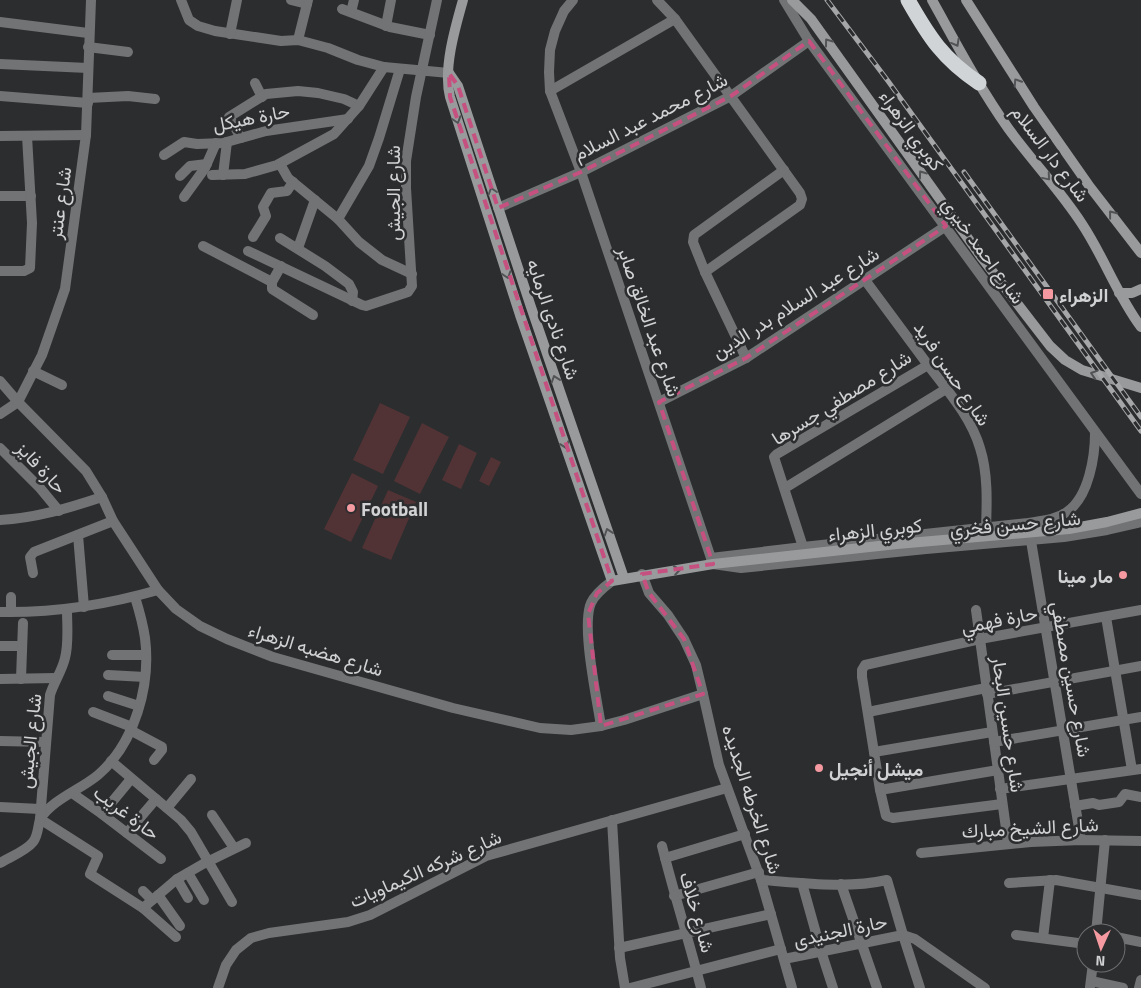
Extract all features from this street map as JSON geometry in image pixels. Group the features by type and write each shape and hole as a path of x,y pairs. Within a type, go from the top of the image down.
{"highway":[{"path":"908,0 926,32 942,54 979,84"}],"main road":[{"name":"شارع نادى الرمايه","path":"462,0 454,31 448,91 520,315 612,581"},
{"name":"كوبري الزهراء","path":"792,0 811,19 982,258 1050,346 1065,360 1082,370 1141,388"},
{"name":"شارع دار السلام","path":"932,0 979,84 1029,155 1071,207 1095,245 1120,293 1141,327"},
{"name":"شارع دار السلام","path":"966,0 1034,107 1090,187 1141,253"},
{"name":"شارع نادى الرمايه","path":"449,73 458,86 624,578"},
{"path":"1120,293 1132,293 1141,289"},
{"name":"كوبري الزهراء","path":"612,581 712,561 768,558 1069,529 1141,513"}],"street":[{"name":"شارع عنتر","path":"18,402 42,356 65,289 86,136 88,33 91,0"},
{"path":"181,0 189,20 198,26 215,31 281,41 298,40 384,67 449,73"},
{"path":"230,34 237,0"},
{"path":"292,0 307,2 298,40"},
{"path":"354,0 347,10 386,26 430,35"},
{"path":"386,26 391,0"},
{"name":"شارع الجيش","path":"352,301 366,306 408,292 412,286 406,161 416,97 437,0"},
{"name":"شارع عبد الخالق صابر","path":"573,0 564,11 555,31 550,50 550,91 581,172 712,561"},
{"path":"657,0 675,19 784,170 802,199 800,205 705,272"},
{"name":"شارع احمد خيري","path":"784,0 810,41 1141,494"},
{"path":"550,91 675,19"},
{"path":"0,22 88,33"},
{"name":"شارع محمد عبد السلام","path":"498,208 581,172 731,96 810,41"},
{"path":"88,47 128,52"},
{"path":"0,64 88,68"},
{"path":"212,175 245,174 280,164 334,134 359,106 384,67"},
{"path":"338,219 368,166 380,138 400,69"},
{"path":"254,83 262,97"},
{"path":"241,138 229,117 266,94 298,91 318,93 344,99 359,106"},
{"path":"0,96 88,100 128,96 155,100"},
{"name":"حارة هيكل","path":"164,155 184,142 197,144 227,142 266,131 348,119"},
{"path":"0,136 86,136"},
{"path":"0,271 24,271 30,268 32,222 28,136"},
{"path":"223,175 227,142"},
{"path":"184,197 207,164 216,143"},
{"path":"180,176 190,166 207,164"},
{"path":"280,164 288,178 338,219 359,242 382,260 412,274"},
{"path":"746,358 705,272 693,242 694,236 784,170"},
{"path":"252,237 266,216 264,207 270,193 287,191 293,182"},
{"path":"0,196 31,196"},
{"path":"298,248 315,200"},
{"name":"شارع عبد السلام بدر الدين","path":"659,402 746,358 946,226"},
{"path":"248,251 352,301 353,292 348,284 325,266 280,238"},
{"path":"203,246 272,282"},
{"path":"281,266 272,282 272,290 313,315"},
{"name":"شارع حسن فريد","path":"865,280 928,364 974,430 981,449 984,468 987,502 986,528"},
{"name":"شارع مصطفي جسرها","path":"803,546 785,488 774,461 777,454 928,364"},
{"path":"34,371 62,385"},
{"name":"شارع هضبه الزهراء","path":"0,381 86,471 102,497 113,521 158,590 176,609 200,626 273,657 453,708 548,729 571,730 601,726 703,694"},
{"path":"785,488 946,389"},
{"path":"0,414 18,402"},
{"name":"شارع حسن فخري","path":"712,561 803,546 986,528 1056,518 1070,511 1086,484 1092,468 1095,433"},
{"name":"حارة فايز","path":"0,448 40,488 58,511"},
{"path":"0,520 20,519 58,511 102,497"},
{"path":"33,573 30,557 32,553 113,521"},
{"name":"شارع حسن فخري","path":"712,561 741,568 1085,534 1141,522"},
{"name":"شارع حسين مصطفي","path":"1028,523 1081,840"},
{"path":"78,535 84,608"},
{"name":"شارع الخرطه الجديده","path":"642,574 649,593 668,615 684,639 696,666 713,742 727,788 760,876 783,954 789,987"},
{"path":"601,726 592,666 588,614 591,603 597,593 612,581"},
{"path":"0,612 84,608 158,590"},
{"path":"11,597 11,612"},
{"path":"0,864 34,841 40,814 100,773 111,761 131,728 139,706 145,677 146,655 145,638 135,597"},
{"name":"شارع الجيش","path":"40,814 50,695 62,667 67,649 67,610"},
{"name":"شارع حسين البحار","path":"976,610 1008,843"},
{"name":"حارة فهمي","path":"868,712 862,677 862,670 865,665 980,639 1141,610"},
{"path":"1000,789 1136,770 1123,720 1106,617"},
{"path":"21,679 23,623"},
{"path":"0,646 22,646"},
{"path":"112,655 146,655"},
{"path":"1002,804 893,818 886,816 868,712 1141,666"},
{"path":"108,675 145,677"},
{"path":"0,679 56,678"},
{"path":"108,696 139,706"},
{"path":"93,712 131,728 162,747 162,750 154,760"},
{"path":"874,752 1063,730 1141,717"},
{"path":"0,741 46,742"},
{"path":"111,761 167,808 191,832 232,902"},
{"path":"880,790 998,770"},
{"path":"102,814 131,779"},
{"path":"167,808 191,779"},
{"name":"شارع شركه الكيماويات","path":"218,988 226,966 236,950 251,938 269,933 348,922 370,915 486,856 727,788"},
{"name":"حارة غريب","path":"72,793 161,859"},
{"path":"1075,806 1119,802 1125,794 1141,797"},
{"path":"127,832 156,799"},
{"path":"0,807 40,814 98,856 90,874 143,908 176,937"},
{"path":"212,815 234,848"},
{"path":"612,820 619,948 625,988"},
{"path":"665,858 745,834"},
{"name":"شارع الشيخ مبارك","path":"921,853 1008,843 1081,840 1141,841"},
{"path":"1098,923 1105,840"},
{"path":"143,908 188,873 246,843"},
{"name":"شارع خلاف","path":"662,846 674,896 687,933 701,988"},
{"path":"188,873 204,900"},
{"path":"674,896 760,876 802,883 874,883 887,880 920,988"},
{"path":"177,880 188,898"},
{"path":"1043,938 1050,880"},
{"path":"1010,883 1056,880 1141,895"},
{"path":"802,883 833,988"},
{"path":"841,884 877,988"},
{"path":"143,891 155,898 180,926"},
{"path":"619,948 771,914"},
{"path":"903,935 915,939 985,988"},
{"name":"حارة الجنيدى","path":"630,988 697,971 783,954 821,951 903,935"},
{"path":"1016,935 1076,943"},
{"path":"1126,939 1141,942"},
{"path":"1139,988 1141,980"},
{"path":"1090,985 1123,988"}],"highlighted area":[{"path":"809,41 946,226 746,358 659,402 713,564 642,574 649,593 684,639 703,694 601,726 588,614 597,593 612,581 450,97 449,73 458,86 498,208 581,172 731,96"}],"shaded area":[{"path":"380,403 410,417 383,474 353,460"},
{"path":"422,423 449,437 420,494 394,481"},
{"path":"459,444 477,453 461,489 442,480"},
{"path":"491,457 501,462 489,486 479,481"},
{"name":"Football","path":"352,473 378,486 351,542 324,529"},
{"path":"388,490 416,502 391,560 362,548"}],"railway":[{"path":"827,0 888,81 1141,431"},
{"path":"964,172 1141,417"}],"place":[{"name":"الزهراء","path":"1048,294"},
{"name":"Football","path":"351,508"},
{"name":"مار مينا","path":"1123,575"},
{"name":"ميشل أنجيل","path":"819,768"}]}
